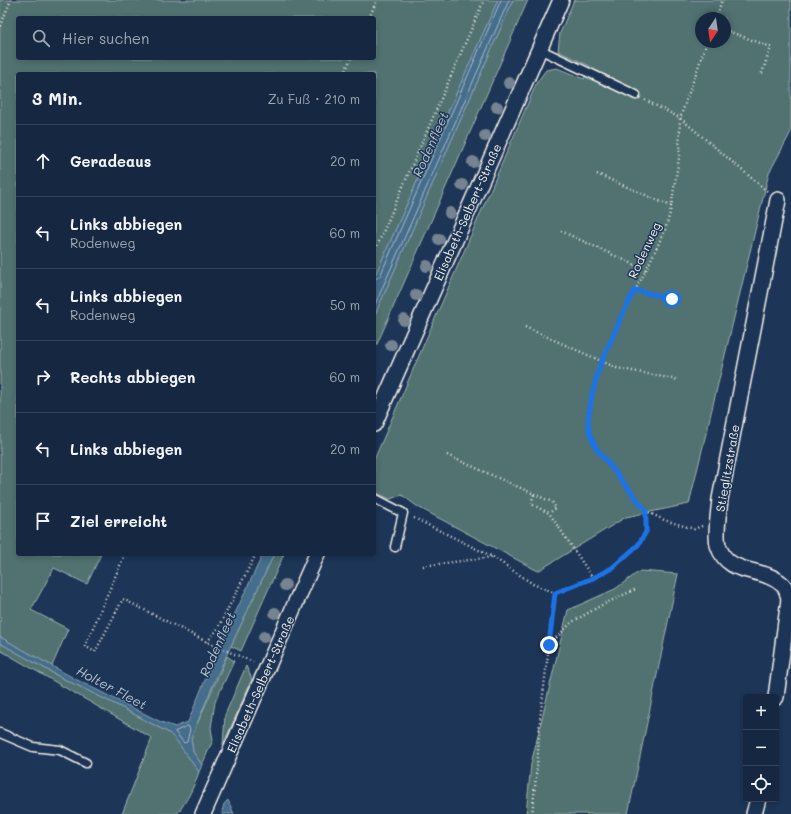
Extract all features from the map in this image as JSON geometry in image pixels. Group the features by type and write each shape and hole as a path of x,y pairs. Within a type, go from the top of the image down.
{"street":[{"name":"Elisabeth-Selbert-Straße","path":"376,419 561,0"},
{"name":"Stieglitzstraße","path":"776,694 789,599 784,586 771,577 738,568 724,558 718,544 718,522 720,499 778,200"},
{"name":"Elisabeth-Selbert-Straße","path":"203,814 316,556"},
{"path":"754,814 757,802"}],"lane":[{"path":"539,49 636,95"},
{"path":"376,499 403,513 395,548"},
{"path":"0,733 33,747 60,750 86,763"}],"path":[{"path":"0,26 12,0"},
{"path":"370,16 377,0"},
{"path":"376,248 484,0"},
{"path":"718,12 722,0"},
{"path":"731,32 771,47 761,76"},
{"name":"Rodenweg","path":"705,48 680,118 679,158 671,206 665,230 622,315 602,361 592,394 588,421 590,435 596,448 646,511 664,520 694,529 718,522"},
{"path":"345,72 350,60"},
{"path":"636,95 680,118 778,200"},
{"path":"597,174 671,206"},
{"path":"561,231 646,270"},
{"path":"635,290 672,299"},
{"path":"525,327 617,368 679,380"},
{"path":"447,455 552,502 556,508 549,513"},
{"path":"534,494 531,504 549,513 593,578"},
{"path":"403,513 493,557 533,584 555,593 593,578 612,568 638,545 646,532 646,511"},
{"path":"124,556 85,646 95,652 123,599 213,645 267,668"},
{"path":"207,642 217,630 255,556"},
{"path":"424,566 493,557"},
{"path":"549,645 572,622 602,604 636,589"},
{"path":"532,814 540,719 555,593"}],"green space":[{"path":"0,0 498,0 376,274 376,72 16,72 16,556 100,556 87,584 54,568 31,610 68,629 52,666 0,637"},
{"path":"513,0 528,0 376,346 376,312"},
{"path":"574,0 791,0 791,132 769,173 689,504 626,517 538,571 418,507 402,495 390,499 379,494 376,492 376,455 537,82 546,70 557,68 584,79 590,66 558,51 560,33"},
{"path":"273,556 283,556 241,651 231,646"},
{"path":"640,571 678,574 628,814 526,814 531,764 568,610 615,589"},
{"path":"0,643 60,677 169,733 176,740 199,772 190,794 177,814 122,814 152,738 0,650"},
{"path":"227,656 234,661 215,702 211,728 213,740 202,765 193,752 191,738"},
{"path":"246,666 252,679 223,745 225,715"}],"water":[{"path":"498,0 513,0 376,312 376,274"},
{"path":"262,556 273,556 215,680 191,738 193,752 202,765 199,772 176,740 169,733 60,677 0,643 0,637 79,681 161,722 175,727 188,722 214,658"},
{"path":"228,800 234,814 223,814 222,812 224,804"}],"route":[{"path":"549,645 555,593 593,578 612,568 638,545 646,532 646,511 596,448 590,435 588,421 592,394 599,368 622,315 635,290 672,299"}],"water label":[{"name":"Rodenfleet","path":"430,144"},
{"name":"Rodenfleet","path":"217,644"},
{"name":"Holter Fleet","path":"112,687"}]}
